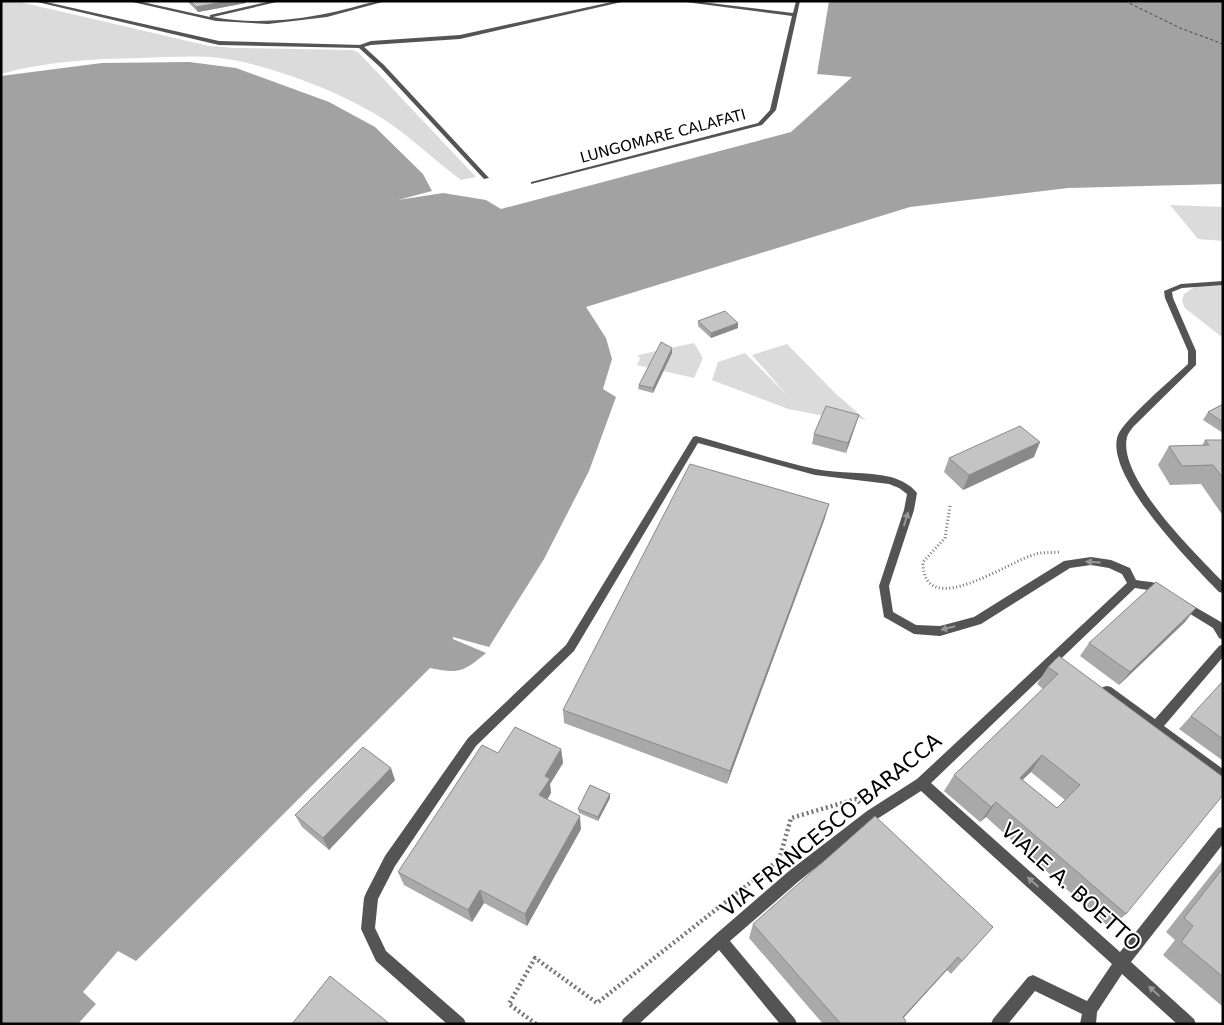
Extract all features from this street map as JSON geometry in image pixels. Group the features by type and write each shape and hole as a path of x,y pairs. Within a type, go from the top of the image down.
{"street":[{"path":"35,1 219,43 360,46 371,43 460,37 624,1"},
{"path":"130,1 206,17 251,22 315,18 384,1"},
{"path":"206,17 279,1"},
{"path":"680,1 795,15"},
{"name":"LUNGOMARE CALAFATI","path":"534,183 760,124 773,110 798,1"},
{"path":"360,46 382,66 486,178"},
{"path":"1223,283 1189,284 1168,291 1169,298 1192,351 1192,365 1130,425 1122,435 1122,447 1133,483 1152,511 1223,589"},
{"path":"459,1024 381,956 368,930 371,898 390,861 472,742 570,648 696,440 818,473 878,478 903,484 912,493 909,510 884,586 888,614 914,628 940,631 977,621 1068,564 1091,561 1111,564 1126,571 1133,584 1156,587 1217,625 1223,634"},
{"name":"VIA FRANCESCO BARACCA","path":"628,1024 794,876 872,815 922,783 1062,658 1133,584"},
{"path":"1156,727 1223,649"},
{"path":"1096,683 1223,777"},
{"name":"VIALE A. BOETTO","path":"922,783 1122,961 1189,1024"},
{"path":"998,1024 1034,982 1089,1017 1122,961 1223,833"},
{"path":"720,940 790,1024"}],"path":[{"path":"950,506 949,531 943,543 924,562 923,574 932,585 945,589 961,587 1035,554 1068,552"},
{"path":"536,1024 509,1004 535,958 597,1003 779,860 792,818 856,799 872,815"},
{"path":"779,860 794,876"}],"shaded area":[{"path":"1,1 16,1 209,46 353,50 359,53 476,177 461,180 406,135 382,118 355,103 318,86 256,65 220,58 190,56 105,59 53,63 1,74"},
{"path":"829,1 1223,1 1223,184 1068,188 910,207 586,307 606,338 612,359 603,389 616,397 589,471 544,559 489,647 453,637 453,639 486,653 461,670 448,671 430,668 136,961 118,951 83,992 96,1004 78,1024 1,1024 1,76 102,63 189,62 236,68 329,102 375,127 423,174 432,191 398,200 443,193 486,200 501,209 791,132 852,77 817,74"},
{"path":"1170,205 1223,207 1223,241 1198,239"},
{"path":"1223,285 1223,338 1185,308 1182,301 1184,294 1196,286"},
{"path":"694,343 703,358 694,378 637,365 640,359 638,355"},
{"path":"787,344 835,393 866,420 832,411 830,417 788,409 712,380 718,362 745,353 787,395 752,355"}],"building":[{"path":"190,1 228,1 196,7"},
{"path":"725,311 738,323 711,333 698,321"},
{"path":"661,342 672,348 653,388 639,385"},
{"path":"1223,404 1223,422 1208,412"},
{"path":"826,406 859,415 848,443 814,434"},
{"path":"1020,426 1040,442 969,475 949,458"},
{"path":"1205,440 1223,440 1223,478 1213,465 1182,466 1169,446 1209,445"},
{"path":"690,464 829,504 730,771 563,710"},
{"path":"1156,582 1196,608 1130,672 1089,643"},
{"path":"1059,656 1223,777 1223,795 1126,914 996,802 991,807 954,775 1058,674 1048,667","holes":["1042,755 1080,785 1057,808 1020,778"]},
{"path":"1223,681 1223,739 1191,716"},
{"path":"515,727 561,749 545,776 550,779 539,795 580,816 525,914 480,890 468,910 398,872 482,745 498,753"},
{"path":"363,747 391,768 323,838 295,815"},
{"path":"590,785 610,794 598,817 578,809"},
{"path":"875,816 993,927 962,961 958,957 903,1017 906,1021 904,1024 841,1024 753,924"},
{"path":"1223,868 1223,977 1181,942 1193,926 1184,918"},
{"path":"330,976 390,1024 292,1024"}],"ferry route":[{"path":"1125,1 1180,28 1223,44"}]}
